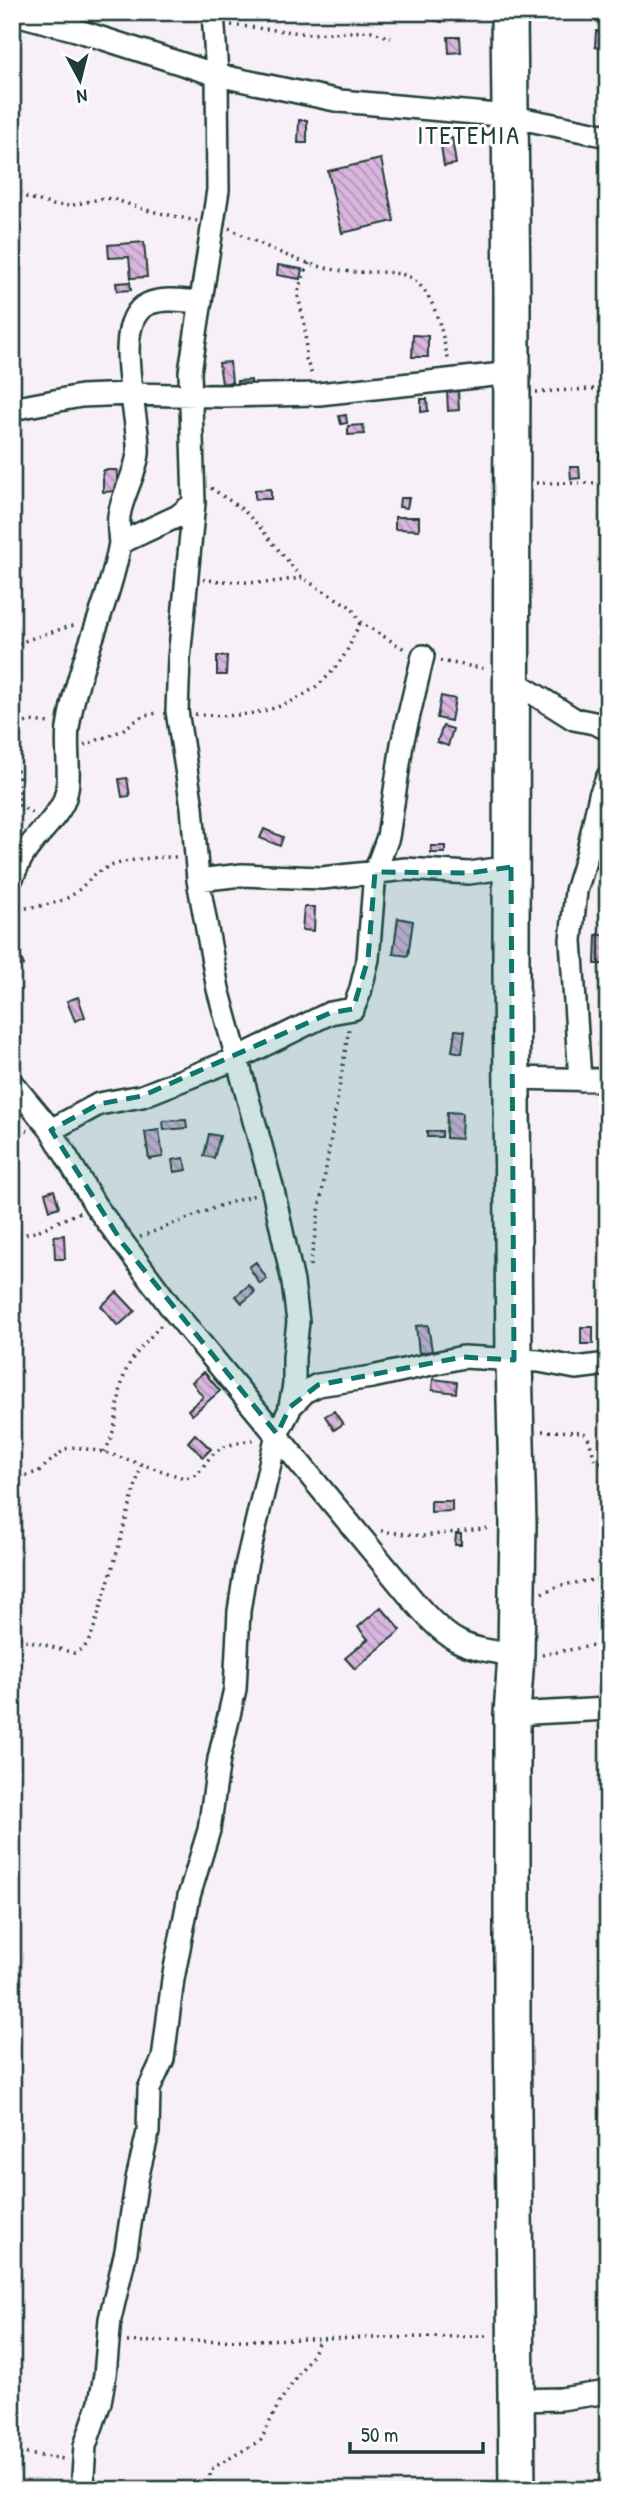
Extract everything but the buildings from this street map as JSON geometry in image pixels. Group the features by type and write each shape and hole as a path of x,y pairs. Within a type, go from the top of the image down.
{"highway":[{"path":"509,12 512,1078 518,1524 516,1655 512,1714 517,2490"}],"street":[{"path":"12,13 76,30 217,75 341,101 509,116 608,136"},
{"path":"85,2490 84,2464 90,2428 100,2402 110,2319 148,2132 150,2085 163,2059 173,1979 189,1896 209,1830 219,1759 235,1689 239,1611 246,1566 277,1434 290,1407 298,1322 293,1282 273,1190 218,989 198,880 177,711 179,659 194,503 190,372 218,190 217,75 213,17"},
{"path":"12,878 24,854 64,800 68,779 68,728 81,667 114,576 120,543 119,513 133,476 138,452 130,394 129,337 134,315 151,303 201,302"},
{"path":"12,409 81,396 319,394 453,378 512,383"},
{"path":"120,543 178,516 194,503"},
{"path":"51,1129 99,1104 142,1096 238,1058 330,1013 353,1009 368,959 375,872 388,837 402,744 423,656"},
{"path":"512,680 574,719 603,724"},
{"path":"580,1080 570,940 571,919 600,794 608,776"},
{"path":"198,880 242,875 322,878 416,869 468,873 511,867"},
{"path":"512,1078 608,1080"},
{"path":"12,1083 51,1129 94,1205 173,1310 439,1630 476,1649 516,1655"},
{"path":"290,1407 306,1391 318,1385 463,1357 552,1362 576,1368 608,1364"},
{"path":"512,1714 608,1709"},
{"path":"516,2400 561,2399 608,2392"}],"path":[{"path":"213,17 310,34 371,31 391,38"},
{"path":"12,193 53,205 69,206 104,198 113,199 146,210 213,222 262,245 338,271 401,275 413,279 431,301 453,378"},
{"path":"309,263 299,287 299,304 305,326 306,359 319,394"},
{"path":"512,383 608,388"},
{"path":"194,477 242,509 268,535 302,579 351,607 360,622 399,647 443,663 479,667 512,680"},
{"path":"510,483 608,482"},
{"path":"187,579 264,583 302,579"},
{"path":"12,647 99,617"},
{"path":"69,750 105,738 144,715 177,711 220,717 274,709 296,699 324,680 343,657 360,622"},
{"path":"12,729 30,721 68,728"},
{"path":"12,742 19,805 37,816 41,832"},
{"path":"12,910 53,904 68,898 96,873 138,859 197,857"},
{"path":"309,1276 353,1009"},
{"path":"123,1244 222,1205 273,1190"},
{"path":"12,1237 35,1232 94,1205"},
{"path":"104,1452 110,1441 124,1375 130,1361 173,1310"},
{"path":"515,1433 583,1432 588,1437 595,1460 608,1461"},
{"path":"12,1479 38,1472 65,1449 86,1448 184,1478 191,1477 202,1471 219,1449 277,1434"},
{"path":"12,1636 74,1653 84,1648 91,1637 112,1570 141,1466"},
{"path":"356,1530 423,1536 518,1524"},
{"path":"517,1610 545,1591 561,1585 608,1578"},
{"path":"516,1655 548,1654 600,1644 608,1647"},
{"path":"108,2343 515,2336"},
{"path":"211,2490 210,2474 213,2469 261,2440 279,2403 320,2339"},
{"path":"12,2452 70,2459 84,2464"}],"highlighted area":[{"path":"511,867 514,1360 463,1357 318,1385 290,1407 277,1434 123,1244 51,1130 99,1104 142,1096 330,1013 353,1009 368,959 375,872 469,873"}],"district":[{"name":"ITETEMIA","path":"469,135"}]}
